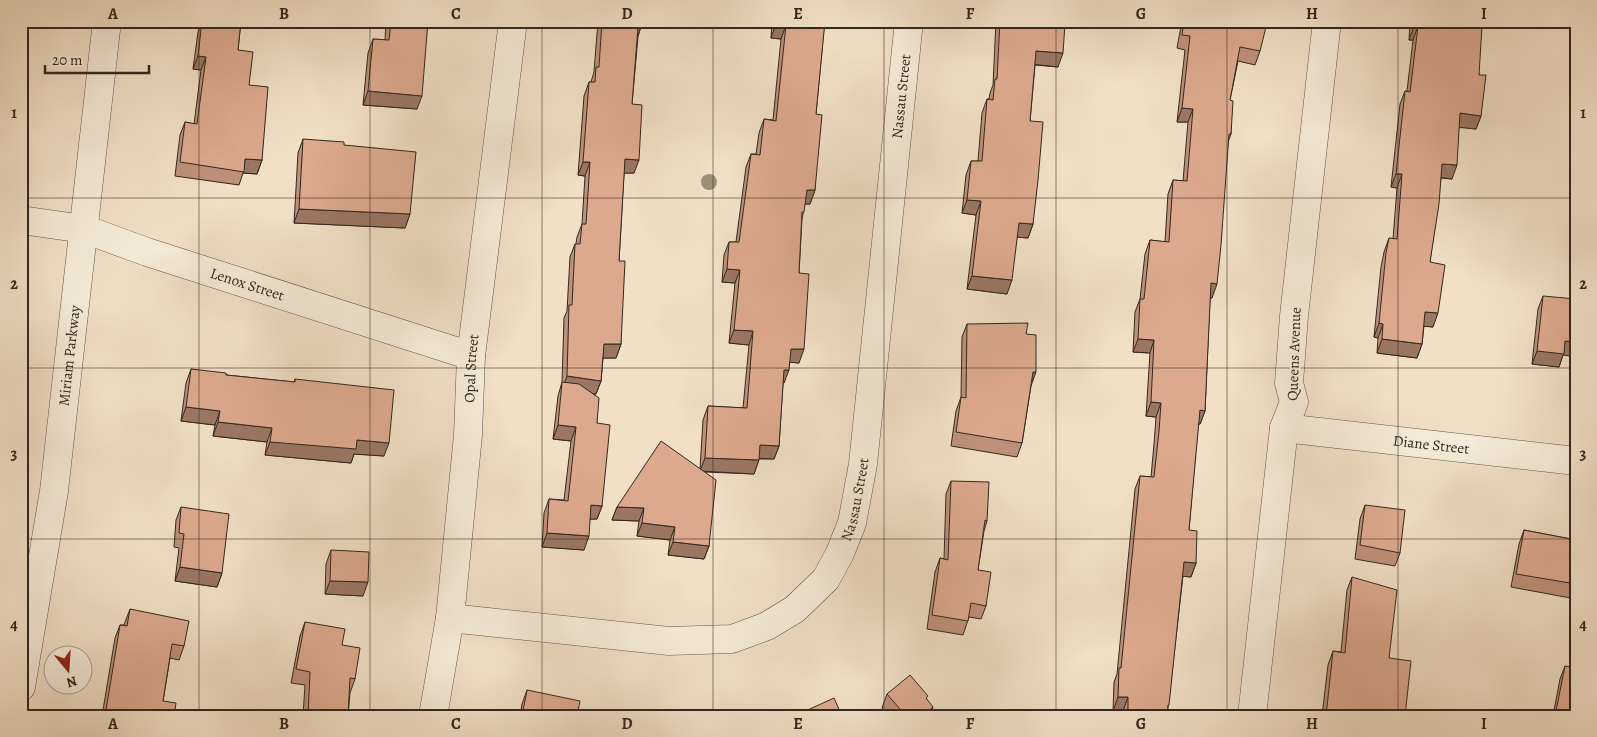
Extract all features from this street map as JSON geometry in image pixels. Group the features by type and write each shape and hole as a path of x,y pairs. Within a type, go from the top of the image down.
{"street":[{"name":"Miriam Parkway","path":"21,688 31,567 54,491 107,21"},
{"name":"Opal Street","path":"433,716 450,618 468,434 471,356 513,21"},
{"name":"Nassau Street","path":"450,618 669,641 732,639 767,626 795,609 826,579 840,553 852,522 863,464 909,21"},
{"name":"Queens Avenue","path":"1252,716 1284,428 1294,402 1289,384 1294,316 1327,21"},
{"name":"Lenox Street","path":"21,220 84,229 147,252 471,356"},
{"name":"Diane Street","path":"1284,428 1576,461"}],"building":[{"path":"202,21 241,21 238,50 253,52 249,85 268,87 262,160 245,159 244,172 180,162 185,122 197,124 206,57 198,56"},
{"path":"391,21 428,21 422,96 368,91 373,39 389,40"},
{"path":"602,21 642,21 641,27 638,27 632,104 642,105 639,160 625,159 619,261 625,261 621,344 604,344 601,381 567,376 569,305 572,305 575,244 580,244 582,224 586,224 590,162 583,162 589,82 595,82 596,67 599,67"},
{"path":"776,21 825,21 816,114 822,115 815,190 807,190 804,212 802,212 799,273 809,274 804,349 791,349 789,370 784,370 779,446 760,445 759,460 705,458 708,406 747,408 753,331 734,330 740,270 727,269 729,242 739,242 751,154 760,155 764,119 776,121 786,25 776,24"},
{"path":"1000,21 1055,21 1055,23 1065,24 1063,53 1036,51 1030,121 1043,122 1038,180 1033,224 1019,223 1012,280 972,276 981,201 967,200 971,161 982,161 987,99 993,100 995,79 997,79"},
{"path":"1184,21 1245,21 1245,23 1266,27 1260,51 1240,47 1230,100 1233,101 1231,134 1229,134 1221,245 1217,284 1211,283 1205,411 1200,410 1189,530 1197,531 1196,563 1184,562 1167,716 1128,716 1128,697 1118,697 1119,668 1121,668 1140,476 1154,477 1161,403 1151,402 1154,340 1138,339 1140,299 1144,299 1150,240 1169,242 1173,180 1187,181 1193,109 1182,108 1190,36 1182,35"},
{"path":"1414,21 1472,21 1472,25 1482,26 1479,75 1486,75 1481,116 1460,113 1457,165 1442,164 1439,204 1430,262 1445,265 1438,313 1425,312 1422,344 1382,339 1383,324 1379,323 1389,238 1397,239 1402,174 1396,174 1405,91 1410,92 1418,26 1414,26"},
{"path":"303,139 344,142 344,145 416,152 410,214 299,209"},
{"path":"1543,296 1576,299 1576,342 1565,341 1564,354 1537,351"},
{"path":"1028,323 1026,334 1036,335 1036,372 1033,372 1022,443 956,432 961,397 966,398 967,324"},
{"path":"191,369 226,373 226,375 295,382 295,379 394,390 389,443 357,440 356,449 270,442 272,428 218,422 220,411 186,407"},
{"path":"562,382 579,384 599,398 597,423 610,425 602,506 591,505 589,536 547,533 549,499 568,501 576,427 558,425"},
{"path":"661,441 716,480 709,546 673,542 675,527 642,523 644,508 617,507"},
{"path":"951,481 989,482 987,521 985,520 978,570 991,572 986,606 971,603 968,621 932,615 940,558 948,560"},
{"path":"1365,505 1405,510 1400,553 1360,545"},
{"path":"181,507 229,514 222,573 180,567 184,534 179,533"},
{"path":"1524,530 1576,540 1576,584 1516,574"},
{"path":"331,550 369,552 368,582 330,581"},
{"path":"1352,577 1397,590 1389,658 1411,661 1405,716 1326,716 1333,651 1345,653"},
{"path":"130,609 189,621 184,646 172,644 163,701 176,703 174,716 105,716 120,625 127,626"},
{"path":"305,622 345,629 342,645 360,648 355,679 350,678 348,716 308,716 310,672 296,669"},
{"path":"1565,666 1576,668 1576,716 1555,716"},
{"path":"910,675 928,696 926,698 933,707 923,716 906,716 887,694"},
{"path":"527,690 580,701 577,716 522,716"},
{"path":"834,698 842,716 800,716 799,714"},
{"path":"638,712 676,715 676,716 638,716"}]}
